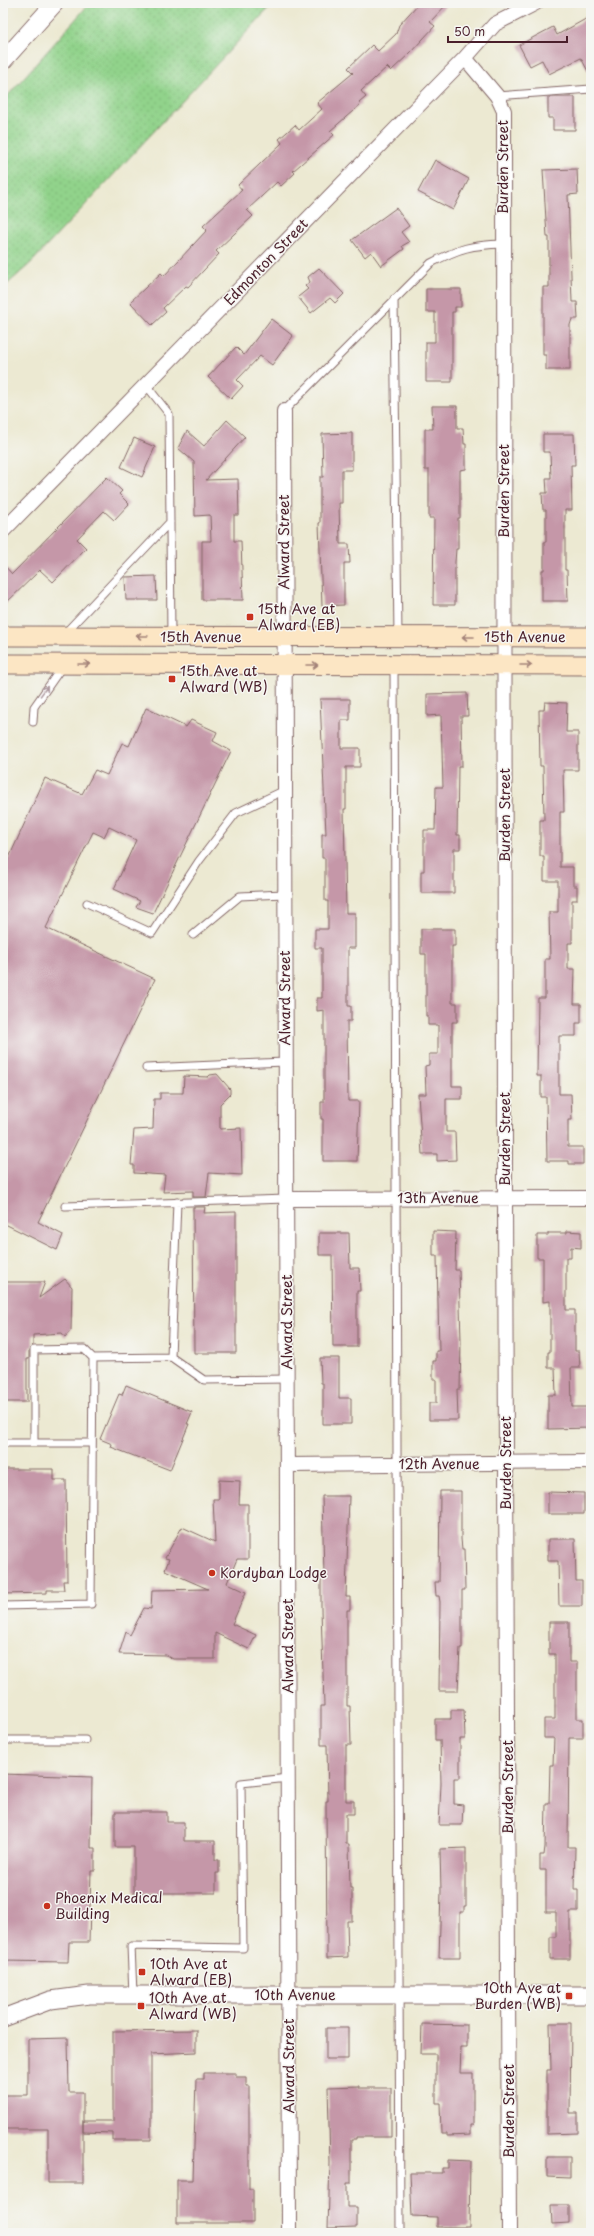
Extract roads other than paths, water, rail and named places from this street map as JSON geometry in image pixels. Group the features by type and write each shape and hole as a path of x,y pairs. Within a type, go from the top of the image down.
{"main road":[{"name":"15th Avenue","path":"3,636 398,638 591,637"},
{"name":"15th Avenue","path":"3,664 591,665"}],"street":[{"path":"3,61 55,3"},
{"name":"Edmonton Street","path":"3,531 466,58 495,24 536,3"},
{"name":"Burden Street","path":"466,58 497,96 504,111 504,1198 509,2233"},
{"name":"Alward Street","path":"284,411 289,2233"},
{"name":"13th Avenue","path":"286,1199 591,1198"},
{"name":"12th Avenue","path":"288,1465 591,1462"},
{"name":"10th Avenue","path":"3,2018 51,2000 70,1997 132,1994 399,1996 591,1995"}],"lane":[{"path":"497,96 591,89"},
{"path":"284,411 431,263 452,252 475,245 503,244"},
{"path":"394,299 398,638"},
{"path":"146,384 169,414 171,636"},
{"path":"62,636 170,522"},
{"path":"33,722 34,707 64,664"},
{"path":"394,665 400,2233"},
{"path":"87,903 152,933 199,861 236,813 285,790"},
{"path":"193,935 240,896 285,894"},
{"path":"146,1068 285,1062"},
{"path":"65,1206 286,1199"},
{"path":"171,1357 177,1202"},
{"path":"3,1606 91,1604 93,1358 84,1349 34,1350 34,1443"},
{"path":"93,1358 171,1357 204,1380 287,1379"},
{"path":"3,1443 92,1442"},
{"path":"3,1740 85,1740"},
{"path":"132,1994 131,1946 243,1948 240,1783 288,1778"}],"place":[{"name":"15th Ave at Alward (EB)","path":"250,617"},
{"name":"15th Ave at Alward (WB)","path":"172,679"},
{"name":"Kordyban Lodge","path":"212,1573"},
{"name":"Phoenix Medical Building","path":"47,1906"},
{"name":"10th Ave at Alward (EB)","path":"142,1972"},
{"name":"10th Ave at Burden (WB)","path":"569,1996"},
{"name":"10th Ave at Alward (WB)","path":"141,2006"}]}
